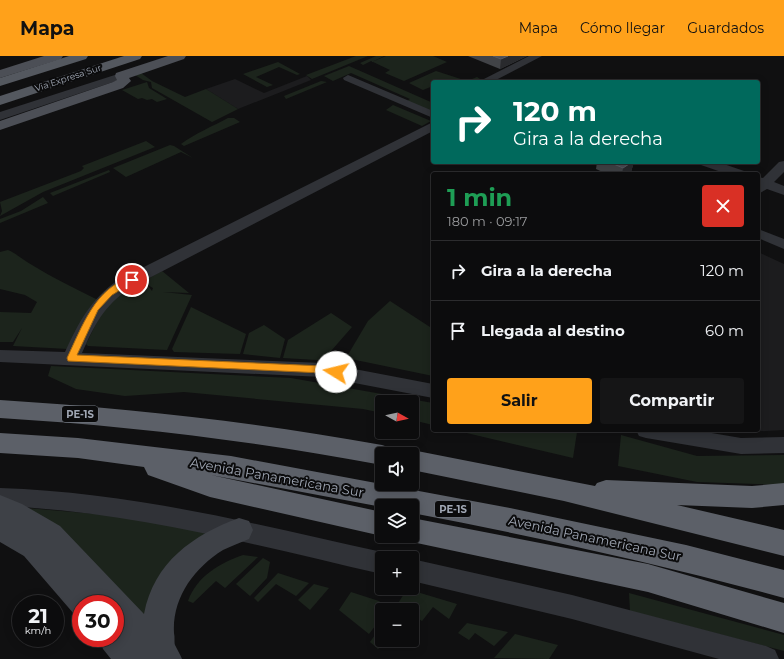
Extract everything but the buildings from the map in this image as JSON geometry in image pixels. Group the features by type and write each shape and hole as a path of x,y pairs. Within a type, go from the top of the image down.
{"highway":[{"path":"42,61 66,56"},
{"name":"Via Expresa Sur","path":"0,82 82,56"},
{"name":"Via Expresa Sur","path":"0,101 136,56"},
{"path":"99,83 144,56"},
{"name":"PE-1S","path":"0,409 68,413 303,439 375,454"},
{"name":"Avenida Panamericana Sur","path":"0,443 78,448 231,467 510,520 686,558 784,584"},
{"path":"0,456 78,448"},
{"path":"119,453 210,486 375,522"},
{"path":"419,461 564,490 784,542"},
{"path":"564,490 658,492 752,497 784,494"},
{"path":"419,531 648,578 784,618"}],"main road":[{"path":"0,74 57,56"},
{"path":"0,126 118,85 124,81 121,76 180,56"},
{"path":"0,508 12,512 50,535 163,656"},
{"path":"0,528 34,547 77,595"},
{"path":"163,656 160,609 178,573 202,550 214,542 239,530"},
{"path":"121,647 130,659"}],"street":[{"path":"487,80 537,56"},
{"path":"0,116 121,76"},
{"path":"348,78 431,114"},
{"path":"71,358 95,309 109,294 124,284 431,127"},
{"path":"712,164 734,172"},
{"path":"760,185 784,164"},
{"path":"760,185 784,191"},
{"path":"760,234 784,244"},
{"path":"0,356 323,370 431,391"},
{"path":"658,432 741,446 784,445"},
{"path":"0,497 27,498 164,515 239,530 375,561"},
{"path":"419,572 572,607 766,659"}],"shaded area":[{"path":"356,56 368,56 312,79 306,75"},
{"path":"376,56 384,56 373,62 371,61 363,65 360,63"},
{"path":"386,56 433,56 447,62 404,81 385,73 390,70 373,62"},
{"path":"278,62 300,74 297,75 279,67 256,77 273,85 267,87 243,74"},
{"path":"349,66 431,102 431,111 407,101 410,99 351,73 333,81 324,76"},
{"path":"436,71 464,80 431,80 431,87 423,90 409,83"},
{"path":"141,73 152,81 185,97 206,89 238,109 212,122 152,88 151,82 143,80 135,75"},
{"path":"307,76 311,80 238,109 206,89 235,79 264,93"},
{"path":"477,77 480,79 478,80 470,80"},
{"path":"321,81 327,82 286,99 284,96"},
{"path":"147,82 149,88 167,99 157,102 152,99 138,99 122,90"},
{"path":"393,105 431,121 422,126 386,110"},
{"path":"228,118 234,118 240,122 184,146 181,144 199,133"},
{"path":"146,141 155,147 43,192 0,216 2,211 0,202 81,171 84,168 82,166"},
{"path":"170,145 193,158 181,152 126,177 113,168"},
{"path":"109,170 110,172 53,196 50,193"},
{"path":"43,197 48,203 0,223 0,219 21,211"},
{"path":"8,250 48,274 98,300 68,349 13,346 22,328 13,342 0,342 0,312 31,313 37,302 25,295 0,289 0,252"},
{"path":"760,253 784,264 784,430 760,431"},
{"path":"162,271 189,293 163,292 192,295 167,350 88,346 86,344 104,308 128,286 131,288 138,283 149,287 152,291 153,288 142,282"},
{"path":"390,301 431,328 431,376 346,358 368,321"},
{"path":"191,307 246,334 240,354 174,352 172,349"},
{"path":"331,313 352,327 324,359 283,358 288,340"},
{"path":"264,325 285,339 280,358 243,354 249,333"},
{"path":"51,366 291,378 388,395 375,395 375,412 363,409 184,392 125,396 76,389 48,376"},
{"path":"419,401 431,403 431,425 419,422"},
{"path":"462,432 577,432 573,458"},
{"path":"621,435 697,456 784,455 784,485 697,482 618,466"},
{"path":"27,508 131,517 208,533 145,617 124,598 124,595 121,595"},
{"path":"243,555 258,557 225,588 216,581 193,603 188,601 197,584 210,572 218,566"},
{"path":"263,558 270,562 267,578 250,596 236,584"},
{"path":"278,573 309,583 296,596 276,584 258,602 254,598"},
{"path":"314,584 329,588 310,610 298,600"},
{"path":"351,592 381,603 375,603 375,626 369,634 339,610"},
{"path":"419,593 457,604 449,619 433,607 422,621 419,619 419,603 398,603 403,595 419,595"},
{"path":"629,593 784,635 784,651 630,611"},
{"path":"467,623 508,632 494,646 475,633 469,640 458,633"},
{"path":"515,634 558,645 549,659 494,658"},
{"path":"375,635 375,646 370,642"}],"route":[{"path":"132,280 109,294 95,309 71,358 323,370 336,372"}]}
